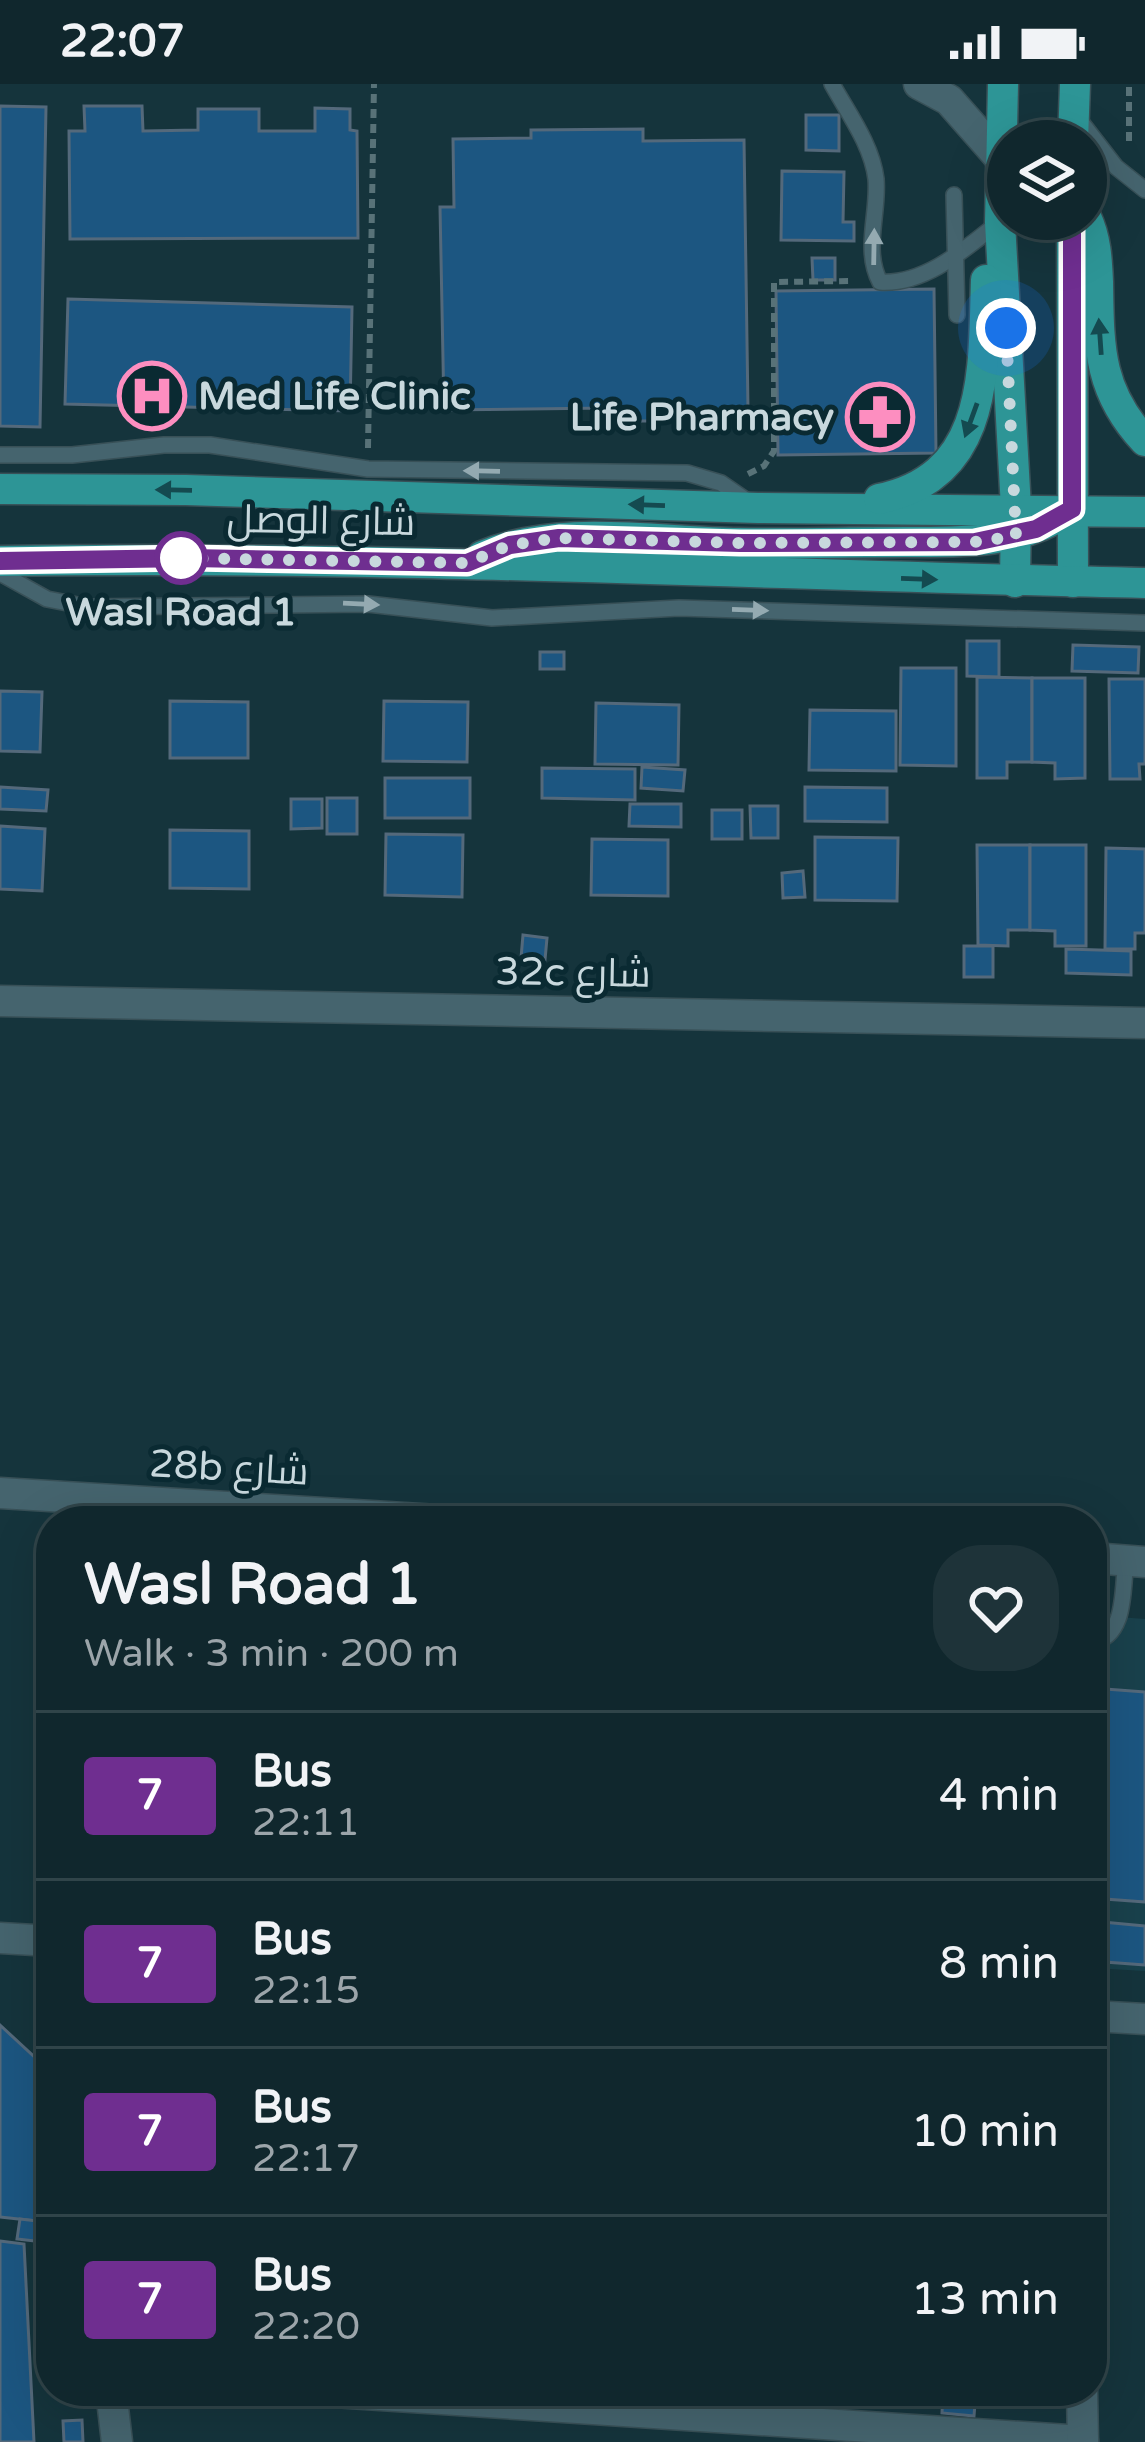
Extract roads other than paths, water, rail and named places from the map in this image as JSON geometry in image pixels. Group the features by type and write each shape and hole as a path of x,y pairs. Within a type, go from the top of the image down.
{"main road":[{"path":"1003,120 1004,84"},
{"path":"836,508 898,495 924,482 964,440 976,413 981,384 986,278 996,240"},
{"path":"1001,240 1015,582"},
{"path":"1072,240 1073,582"},
{"path":"1093,240 1103,369 1125,418 1145,441"},
{"name":"شارع الوصل","path":"0,489 836,508 1016,522 1072,509 1145,512"},
{"path":"467,563 510,545 559,538 975,542 1016,522"},
{"name":"شارع الوصل","path":"0,561 191,558 467,563 1145,583"}],"street":[{"path":"919,84 949,100 987,143"},
{"name":"32c شارع","path":"0,1001 1145,1023"},
{"name":"28b شارع","path":"0,1493 210,1506"},
{"path":"0,1938 36,1940"},
{"path":"1107,2017 1145,2019"},
{"path":"113,2406 117,2442"},
{"path":"523,2406 1083,2441 1082,2406"},
{"path":"564,2409 566,2442"}],"lane":[{"path":"832,84 872,161 876,180 872,261 880,282 926,272 987,232"},
{"path":"1074,113 1129,180 1145,190"},
{"path":"954,195 957,315"},
{"path":"0,455 210,445 368,469 687,473 722,483 758,508"},
{"path":"0,573 46,599 88,608 368,604 492,618 679,608 1145,623"},
{"path":"1107,1639 1116,1629 1136,1561"}],"place":[{"name":"Med Life Clinic","path":"152,396"},
{"name":"Life Pharmacy","path":"880,417"},
{"name":"Wasl Road 1","path":"181,558"}]}
